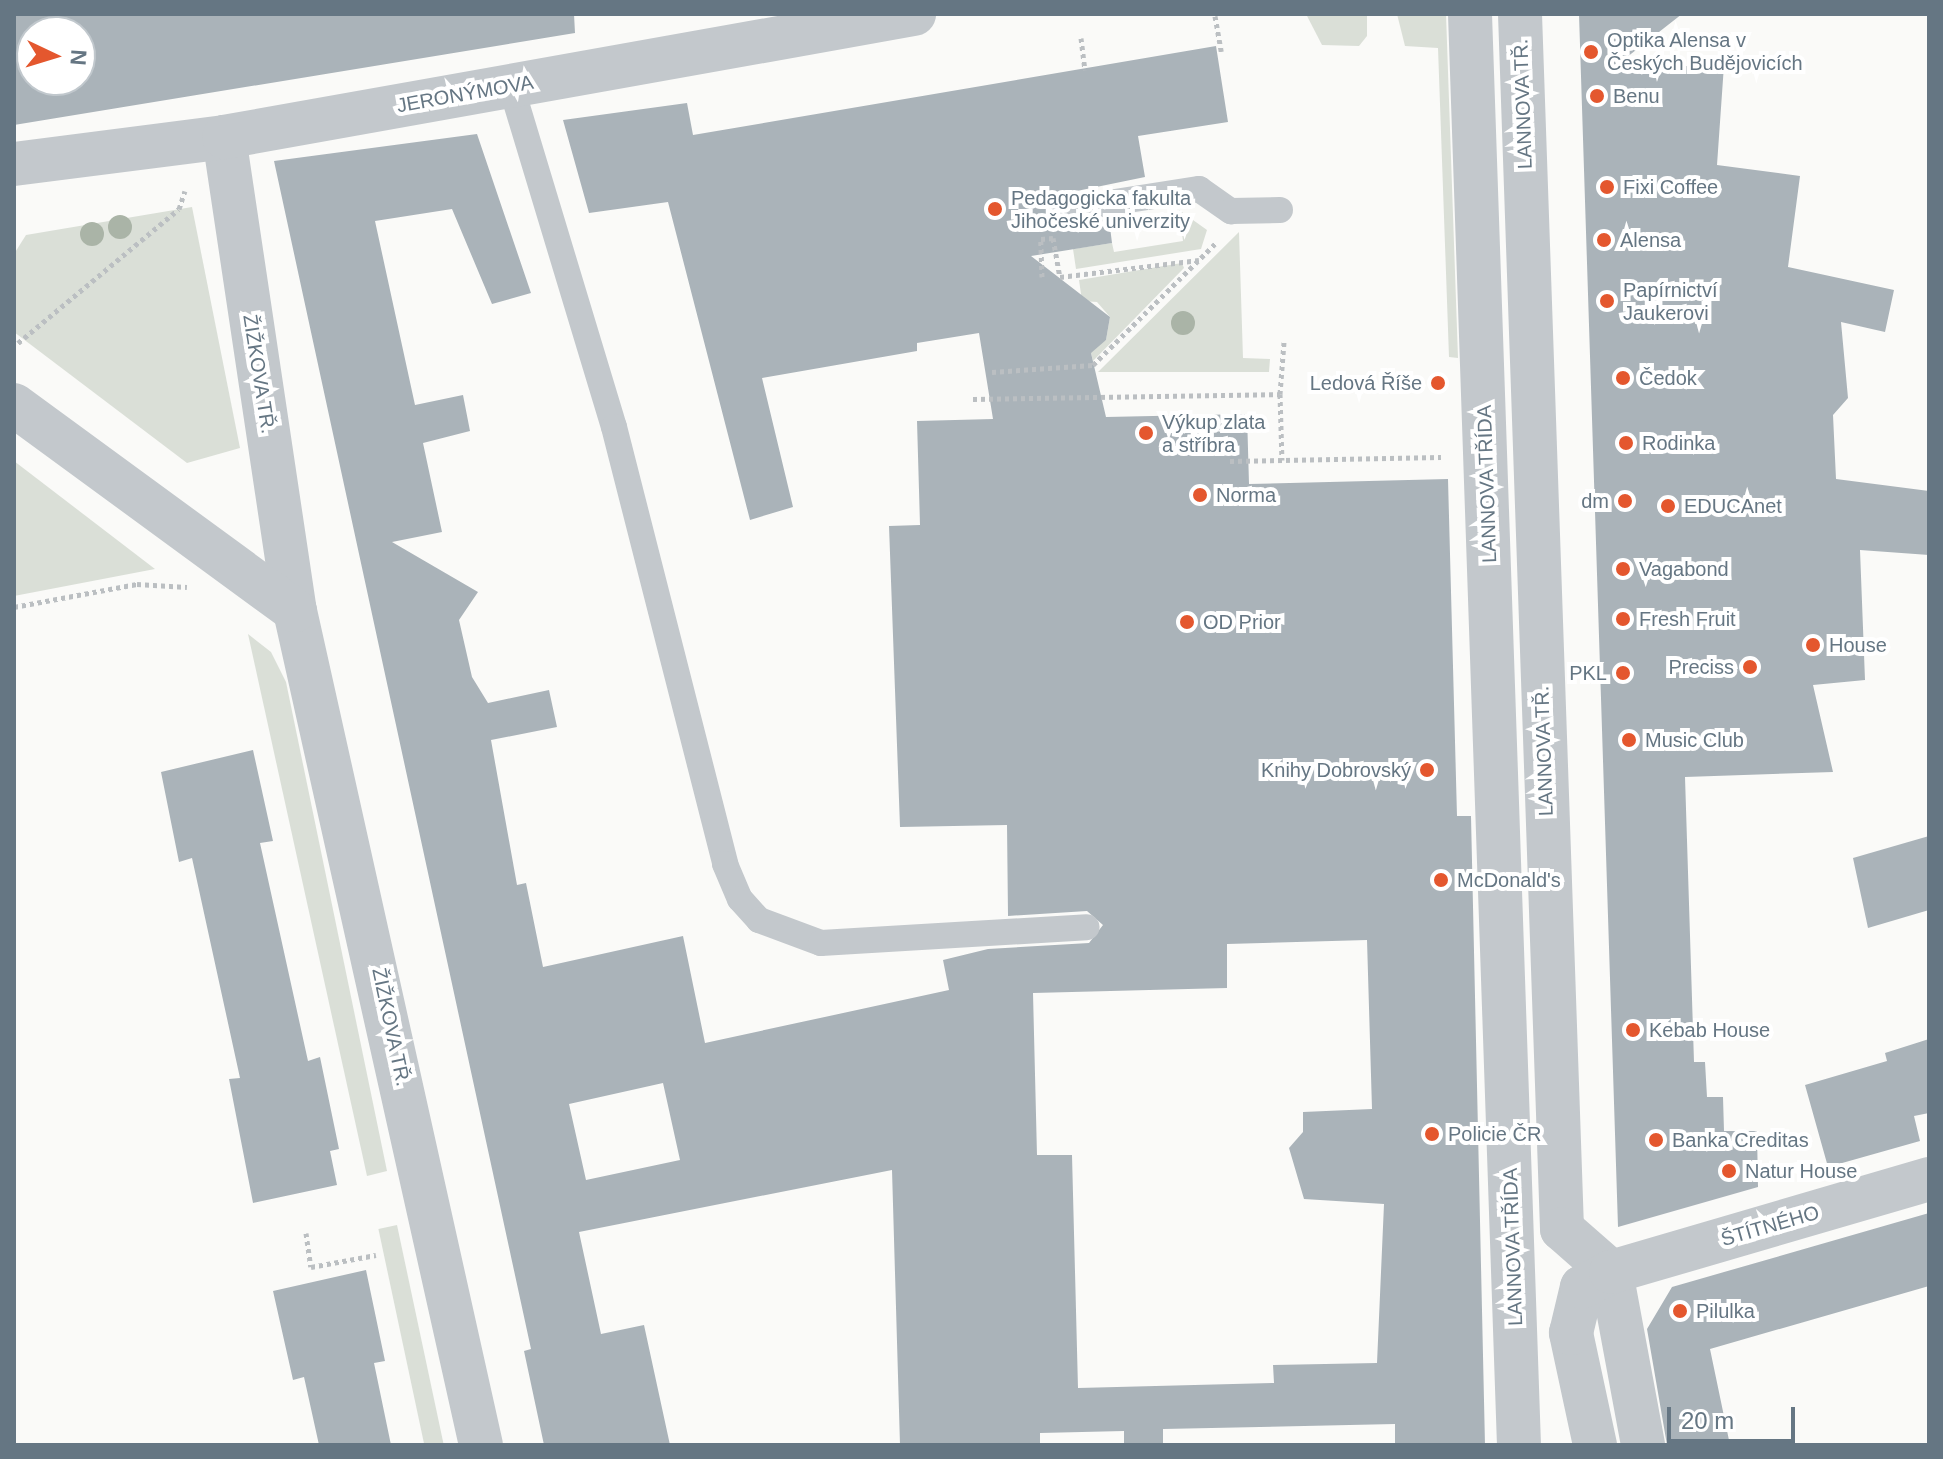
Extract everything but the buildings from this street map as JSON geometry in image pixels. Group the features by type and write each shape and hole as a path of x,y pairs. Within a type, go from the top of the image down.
{"street":[{"name":"JERONÝMOVA","path":"14,164 224,137 914,14"},
{"name":"LANNOVA TŘÍDA","path":"1470,14 1485,456 1490,954 1519,1445"},
{"name":"LANNOVA TŘ.","path":"1520,14 1562,1229 1617,1270"},
{"name":"ŽIŽKOVA TŘ.","path":"224,137 295,611 481,1445"},
{"path":"14,405 295,611"},
{"path":"1490,954 1551,952"},
{"name":"ŠTÍTNÉHO","path":"1617,1270 1929,1179"},
{"path":"1595,1445 1572,1315 1582,1287 1617,1270 1643,1445"}],"lane":[{"path":"511,86 614,427 725,864 740,899 759,920 821,943 1087,927"},
{"path":"1070,209 1199,189 1231,211 1280,210"}],"path":[{"path":"1215,16 1221,51"},
{"path":"1081,38 1085,70"},
{"path":"18,343 179,209 185,191"},
{"path":"992,372 1093,365 1228,232"},
{"path":"1042,277 1041,239 1053,238 1060,277 1199,260"},
{"path":"1282,460 1280,394 1284,342"},
{"path":"973,399 1280,394"},
{"path":"1230,461 1485,456"},
{"path":"14,607 137,584 205,588"},
{"path":"306,1233 311,1267 376,1255"}],"shaded area":[{"path":"1306,14 1367,14 1367,36 1359,46 1322,45"},
{"path":"1397,14 1446,14 1458,358 1449,357 1438,48 1405,46"},
{"path":"192,207 240,448 187,463 14,332 14,254 26,235"},
{"path":"1179,210 1207,230 1201,249 1076,269 1073,249 1112,243 1114,252 1183,241"},
{"path":"1239,232 1243,358 1270,359 1269,372 1098,372"},
{"path":"1182,263 1184,268 1093,361 1090,349 1106,340 1110,317 1097,302 1082,301 1079,280"},
{"path":"14,461 155,569 14,596"},
{"path":"248,634 271,652 286,682 387,1171 367,1176"},
{"path":"397,1225 444,1445 424,1445 378,1229"}],"place":[{"name":"Optika Alensa v Českých Budějovicích","path":"1591,52"},
{"name":"Benu","path":"1597,96"},
{"name":"Fixi Coffee","path":"1607,187"},
{"name":"Pedagogicka fakulta Jihočeské univerzity","path":"995,209"},
{"name":"Alensa","path":"1604,240"},
{"name":"Papírnictví Jaukerovi","path":"1607,301"},
{"name":"Čedok","path":"1623,378"},
{"name":"Ledová Říše","path":"1438,383"},
{"name":"Výkup zlata a stříbra","path":"1146,433"},
{"name":"Rodinka","path":"1626,443"},
{"name":"Norma","path":"1200,495"},
{"name":"dm","path":"1625,501"},
{"name":"EDUCAnet","path":"1668,506"},
{"name":"Vagabond","path":"1623,569"},
{"name":"Fresh Fruit","path":"1623,619"},
{"name":"OD Prior","path":"1187,622"},
{"name":"House","path":"1813,645"},
{"name":"Preciss","path":"1750,667"},
{"name":"PKL","path":"1623,673"},
{"name":"Music Club","path":"1629,740"},
{"name":"Knihy Dobrovský","path":"1427,770"},
{"name":"McDonald's","path":"1441,880"},
{"name":"Kebab House","path":"1633,1030"},
{"name":"Policie ČR","path":"1432,1134"},
{"name":"Banka Creditas","path":"1656,1140"},
{"name":"Natur House","path":"1729,1171"},
{"name":"Pilulka","path":"1680,1311"}]}
